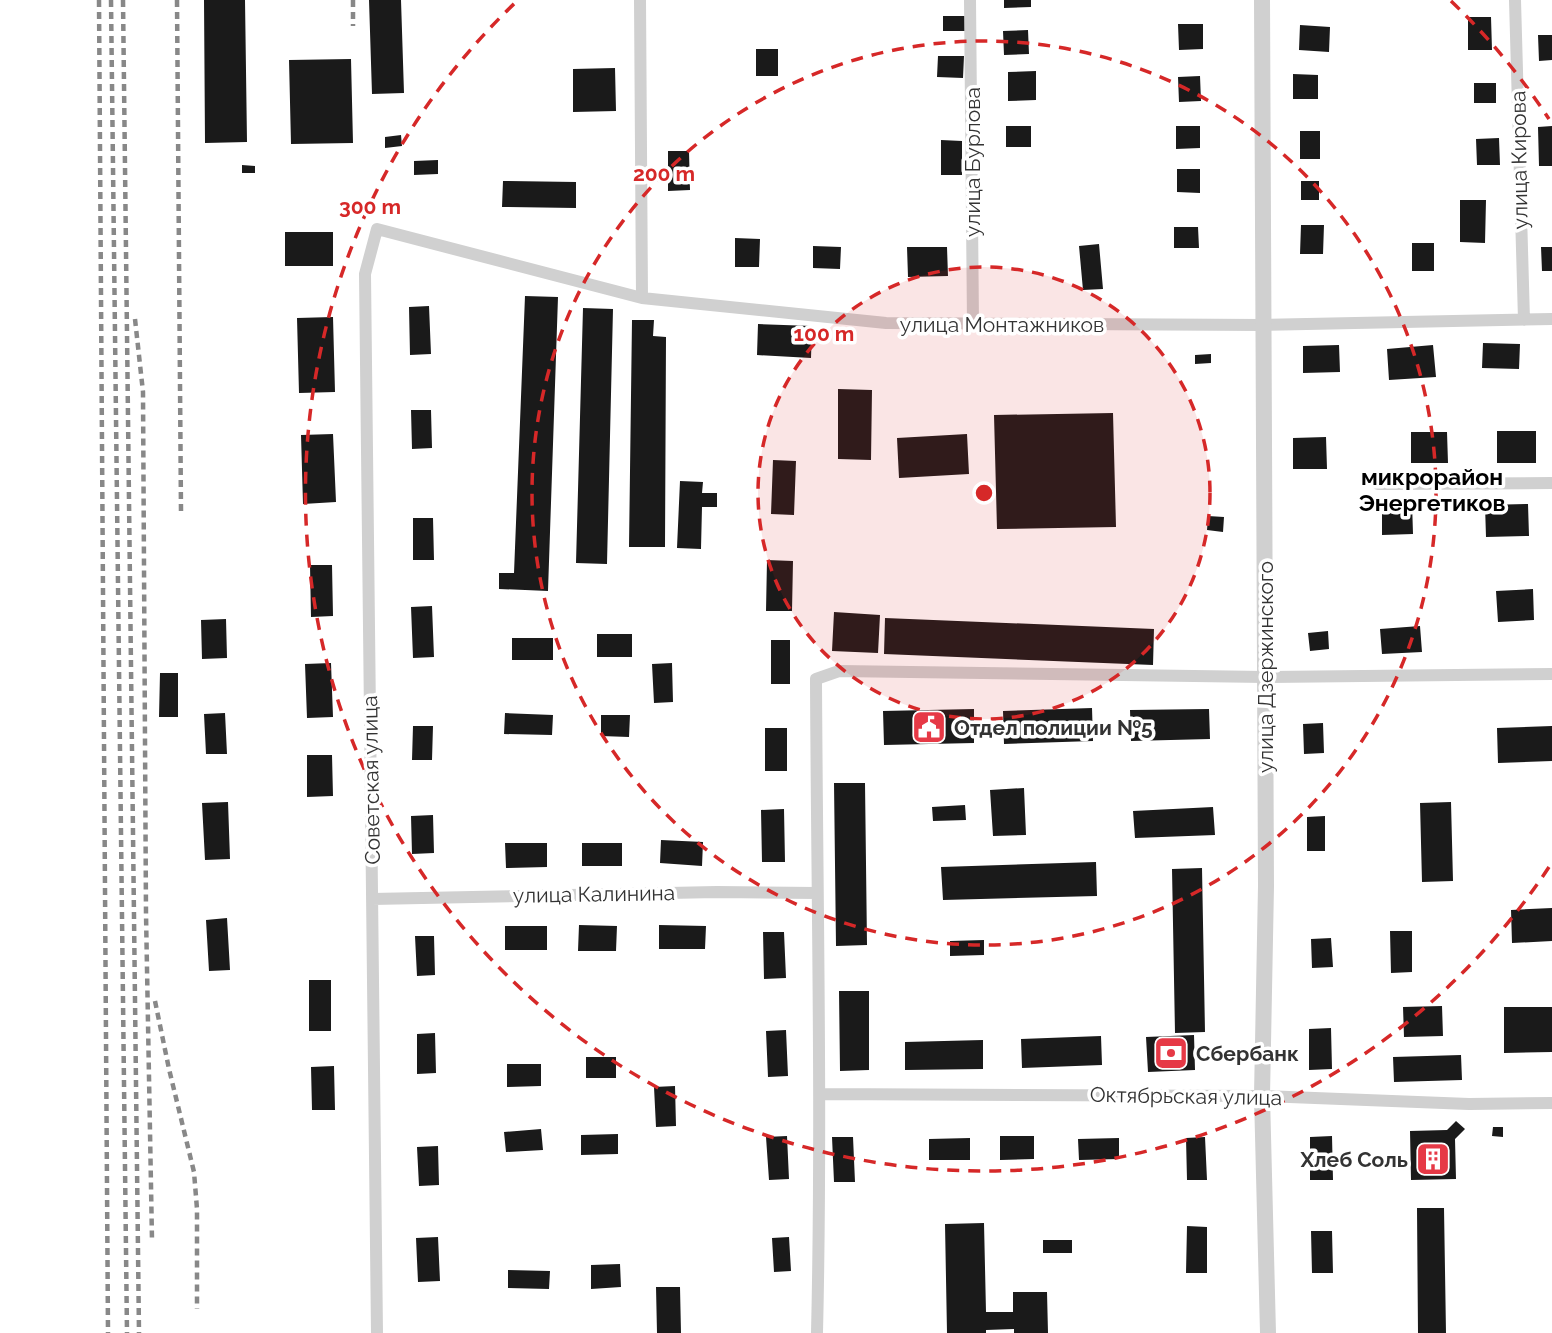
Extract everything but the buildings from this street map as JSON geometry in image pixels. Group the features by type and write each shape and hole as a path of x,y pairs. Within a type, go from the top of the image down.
{"street":[{"path":"640,0 642,298"},
{"name":"улица Бурлова","path":"970,0 973,324"},
{"name":"улица Дзержинского","path":"1262,0 1266,886 1262,1096 1268,1333"},
{"name":"улица Кирова","path":"1515,0 1524,320"},
{"name":"улица Монтажников","path":"377,229 642,298 886,323 1263,325 1552,319"},
{"name":"Советская улица","path":"377,229 365,274 377,1333"},
{"path":"1378,484 1552,483"},
{"path":"817,1333 821,1094 816,679 839,671 1265,677 1552,674"},
{"name":"улица Калинина","path":"372,899 717,892 817,893"},
{"name":"Октябрьская улица","path":"821,1094 1262,1096 1469,1104 1552,1103"}],"railway":[{"path":"99,0 108,1333"},
{"path":"111,0 127,1333"},
{"path":"123,0 139,1333"},
{"path":"177,0 181,511"},
{"path":"353,0 353,26"},
{"path":"135,319 143,392 146,914 152,1240"},
{"path":"155,1001 194,1172 197,1209 197,1309"}],"place":[{"name":"Отдел полиции №5","path":"929,727"},
{"name":"Сбербанк","path":"1171,1053"},
{"name":"Хлеб Соль","path":"1433,1159"}],"district":[{"name":"микрорайон Энергетиков","path":"1432,489"}]}
